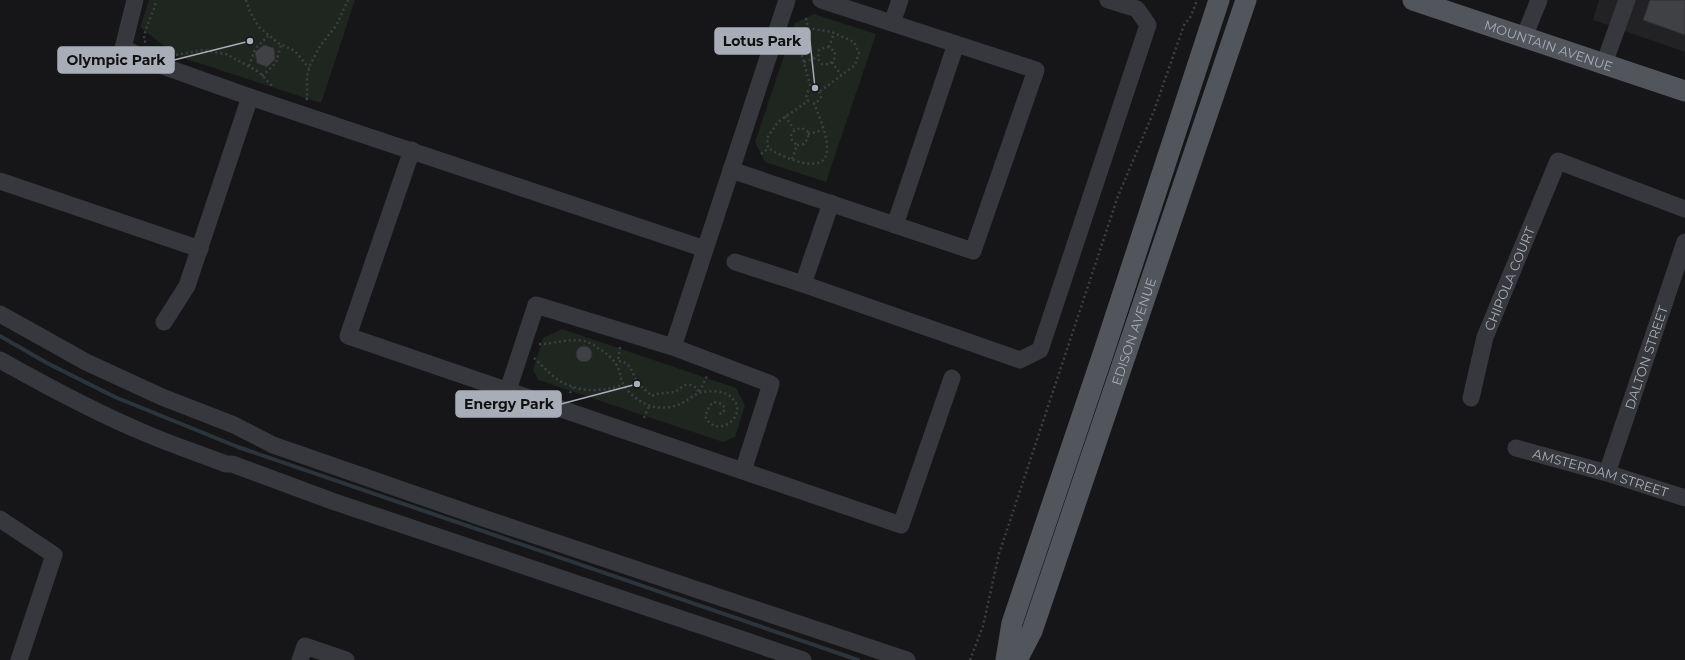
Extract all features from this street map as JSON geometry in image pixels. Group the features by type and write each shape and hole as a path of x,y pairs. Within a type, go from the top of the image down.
{"main road":[{"name":"EDISON AVENUE","path":"1006,660 1012,623 1219,0"},
{"name":"EDISON AVENUE","path":"1017,660 1032,631 1246,0"},
{"name":"MOUNTAIN AVENUE","path":"1413,0 1685,91"}],"street":[{"path":"135,0 123,48 154,63 250,97 705,249"},
{"path":"673,347 787,0"},
{"path":"731,170 973,251 1036,70 821,0"},
{"path":"892,23 900,0"},
{"path":"735,262 803,284 1020,360 1040,350 1148,25 1137,9 1108,0"},
{"path":"1524,37 1539,0"},
{"path":"1604,64 1627,0"},
{"path":"896,225 956,44"},
{"path":"164,322 187,286 250,97"},
{"path":"412,150 348,336 901,525 952,378"},
{"name":"CHIPOLA COURT","path":"1471,398 1485,337 1558,161 1685,209"},
{"path":"0,181 200,249"},
{"path":"803,284 831,203"},
{"name":"DALTON STREET","path":"1607,473 1685,242"},
{"path":"508,390 536,305 673,347 772,384 743,471"},
{"path":"0,314 86,362 162,397 234,425 273,445 486,519 907,660"},
{"path":"0,360 35,380 102,414 147,434 226,464 232,464 339,503 803,660"},
{"name":"AMSTERDAM STREET","path":"1516,448 1607,473 1685,498"},
{"path":"0,519 54,555 19,660"},
{"path":"302,653 346,660"}],"path":[{"path":"150,44 144,41 144,32 155,9 156,0"},
{"path":"246,0 250,12 259,27 268,36 281,45 295,50 309,68"},
{"path":"300,96 308,99 307,76 309,68 320,46 336,26 348,0"},
{"path":"970,660 983,626 999,554 1118,196 1154,111 1184,25 1192,16 1197,0"},
{"path":"806,18 808,28"},
{"path":"808,28 834,33 854,42 859,53 854,65 819,92"},
{"path":"808,28 801,36 799,44 811,90"},
{"path":"829,47 834,33"},
{"path":"249,66 255,49 268,36"},
{"path":"262,76 276,63 281,45"},
{"path":"829,47 835,52 834,60 830,64 822,64 818,57 820,50 829,47"},
{"path":"174,55 203,50 226,54 259,72 271,87 278,89"},
{"path":"804,62 818,57"},
{"path":"832,62 841,75"},
{"path":"811,90 819,92"},
{"path":"808,101 806,98 808,91 811,90"},
{"path":"808,101 814,103 818,101 821,98 819,92"},
{"path":"808,101 785,116 771,131 767,138 769,148 776,154 808,164 817,164 824,158 828,149 814,103"},
{"path":"785,116 794,129"},
{"path":"794,129 802,128 808,132 808,138 804,144 796,145"},
{"path":"794,129 791,137 796,145"},
{"path":"808,134 823,130"},
{"path":"792,159 796,145"},
{"path":"761,154 769,148"},
{"path":"539,344 550,344 568,340 585,341 607,354 615,363 623,385 635,398 649,406 667,408 680,404 699,393 713,391 724,393 733,399 737,408 736,415 732,422 723,426 714,425 707,421 705,416 710,406 714,402 722,404 725,408 722,413 718,414"},
{"path":"618,361 620,347"},
{"path":"534,358 559,381 573,387 589,391 608,390 623,385"},
{"path":"615,363 618,361 628,363 640,385 652,396 655,394 675,392 685,385 691,385 697,388 699,393"},
{"path":"699,393 707,376"},
{"path":"570,394 573,387"},
{"path":"644,418 649,406"}],"shaded area":[{"path":"149,0 355,0 321,103 177,56 140,27"},
{"path":"1599,0 1685,0 1685,52 1593,20"},
{"path":"814,14 876,34 826,182 765,162 755,142 795,23"},
{"path":"562,329 736,388 745,405 735,437 723,442 538,380 533,370 543,338"}],"building":[{"path":"1650,0 1685,0 1685,35 1643,20"},
{"path":"264,45 274,48 275,59 267,67 257,63 255,52"},
{"path":"581,346 587,346 592,351 590,360 587,362 581,362 576,357 576,351"}],"waterway":[{"path":"0,336 47,363 115,397 238,447 858,660"}],"place":[{"name":"Olympic Park","path":"250,41"},
{"name":"Lotus Park","path":"815,88"},
{"name":"Energy Park","path":"637,384"}]}
